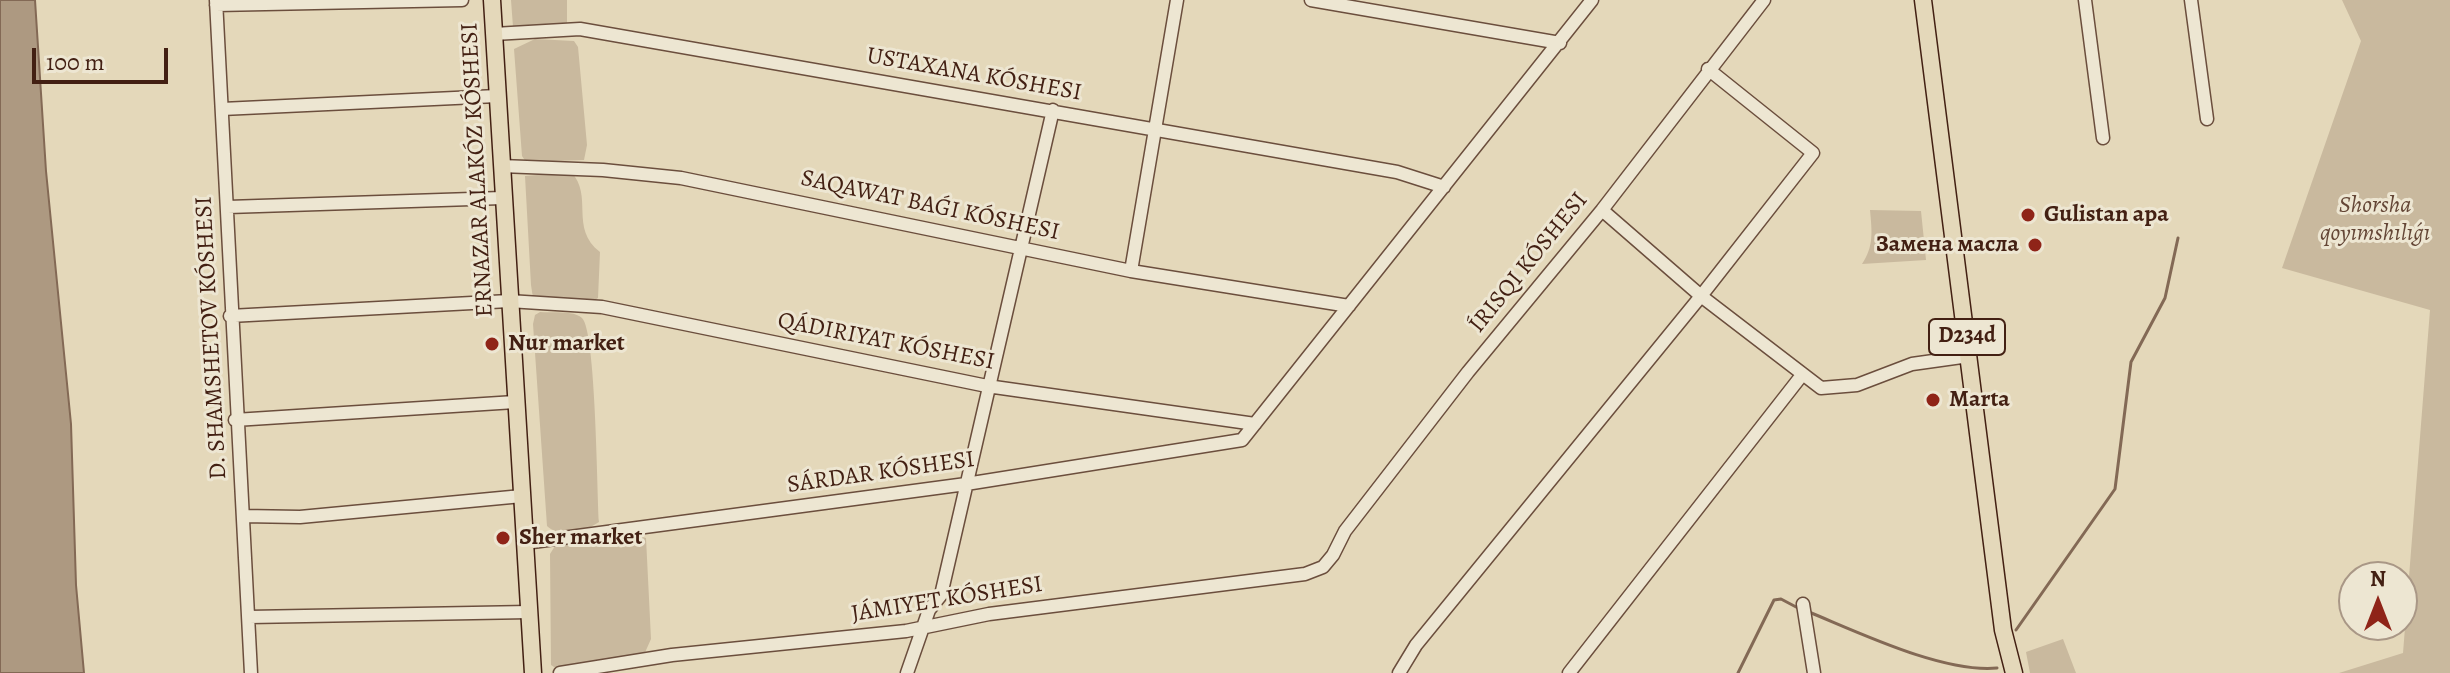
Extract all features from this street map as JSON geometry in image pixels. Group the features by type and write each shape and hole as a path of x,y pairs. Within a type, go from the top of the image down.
{"main road":[{"name":"ERNAZAR ALAKÓZ KÓSHESI","path":"492,0 533,673"},
{"name":"D234d","path":"1923,0 2003,630 2014,673"}],"street":[{"path":"216,3 462,0"},
{"path":"1131,271 1177,0"},
{"path":"1311,0 1560,43"},
{"path":"1255,424 1592,0"},
{"path":"1764,0 1602,210 1701,296 1821,388 1839,389 1912,364 1969,356"},
{"path":"2085,0 2103,138"},
{"path":"2191,0 2207,119"},
{"name":"D. SHAMSHETOV KÓSHESI","path":"216,3 228,207 235,420 251,673"},
{"name":"USTAXANA KÓSHESI","path":"494,34 580,29 1397,172 1444,187"},
{"path":"1399,673 1416,645 1701,296 1813,153 1708,69"},
{"path":"222,109 497,96"},
{"path":"907,673 929,610 941,595 1053,110"},
{"path":"501,166 603,170 681,178 1131,271 1349,306"},
{"path":"228,207 502,198"},
{"name":"JÁMIYET KÓSHESI","path":"560,673 672,655 923,626 989,614 1305,574 1323,567 1345,531 1468,372 1602,210"},
{"name":"QÁDIRIYAT KÓSHESI","path":"230,316 509,301 602,307 987,386 1255,424"},
{"path":"1569,673 1802,375"},
{"path":"235,420 515,402"},
{"name":"SÁRDAR KÓSHESI","path":"525,543 966,484 1242,440 1255,424"},
{"path":"243,516 300,517 522,496"},
{"path":"1803,604 1814,673"},
{"path":"249,617 529,612"}],"green space":[{"path":"511,0 567,0 567,26 513,27"},
{"name":"Shorsha qoyımshılıǵı","path":"2342,0 2450,0 2450,673 2339,673 2403,653 2404,641 2418,641 2418,561 2410,561 2430,310 2282,268 2361,41"},
{"path":"535,39 574,41 578,47 587,145 584,160 526,162 522,156 514,49"},
{"path":"571,172 581,191 586,233 600,252 598,298 592,302 533,298 525,176"},
{"path":"1870,210 1921,211 1926,260 1862,264 1872,232"},
{"path":"540,312 568,313 582,318 590,351 599,522 566,533 547,526 533,324 535,315"},
{"path":"636,535 646,538 651,639 643,657 557,669 551,665 550,554 555,546"},
{"path":"2063,639 2076,673 2030,673 2026,652"}],"shaded area":[{"path":"0,0 35,0 46,171 71,424 76,585 84,673 0,673"}],"waterway":[{"path":"2016,630 2115,489 2131,362 2165,298 2178,238"},
{"path":"1738,673 1774,600 1781,599 1798,608"},
{"path":"1809,612 1927,658 1976,668 1997,668"}],"place":[{"name":"Gulistan apa","path":"2028,215"},
{"name":"Замена масла","path":"2035,245"},
{"name":"Nur market","path":"492,344"},
{"name":"Marta","path":"1933,400"},
{"name":"Sher market","path":"503,538"}]}
